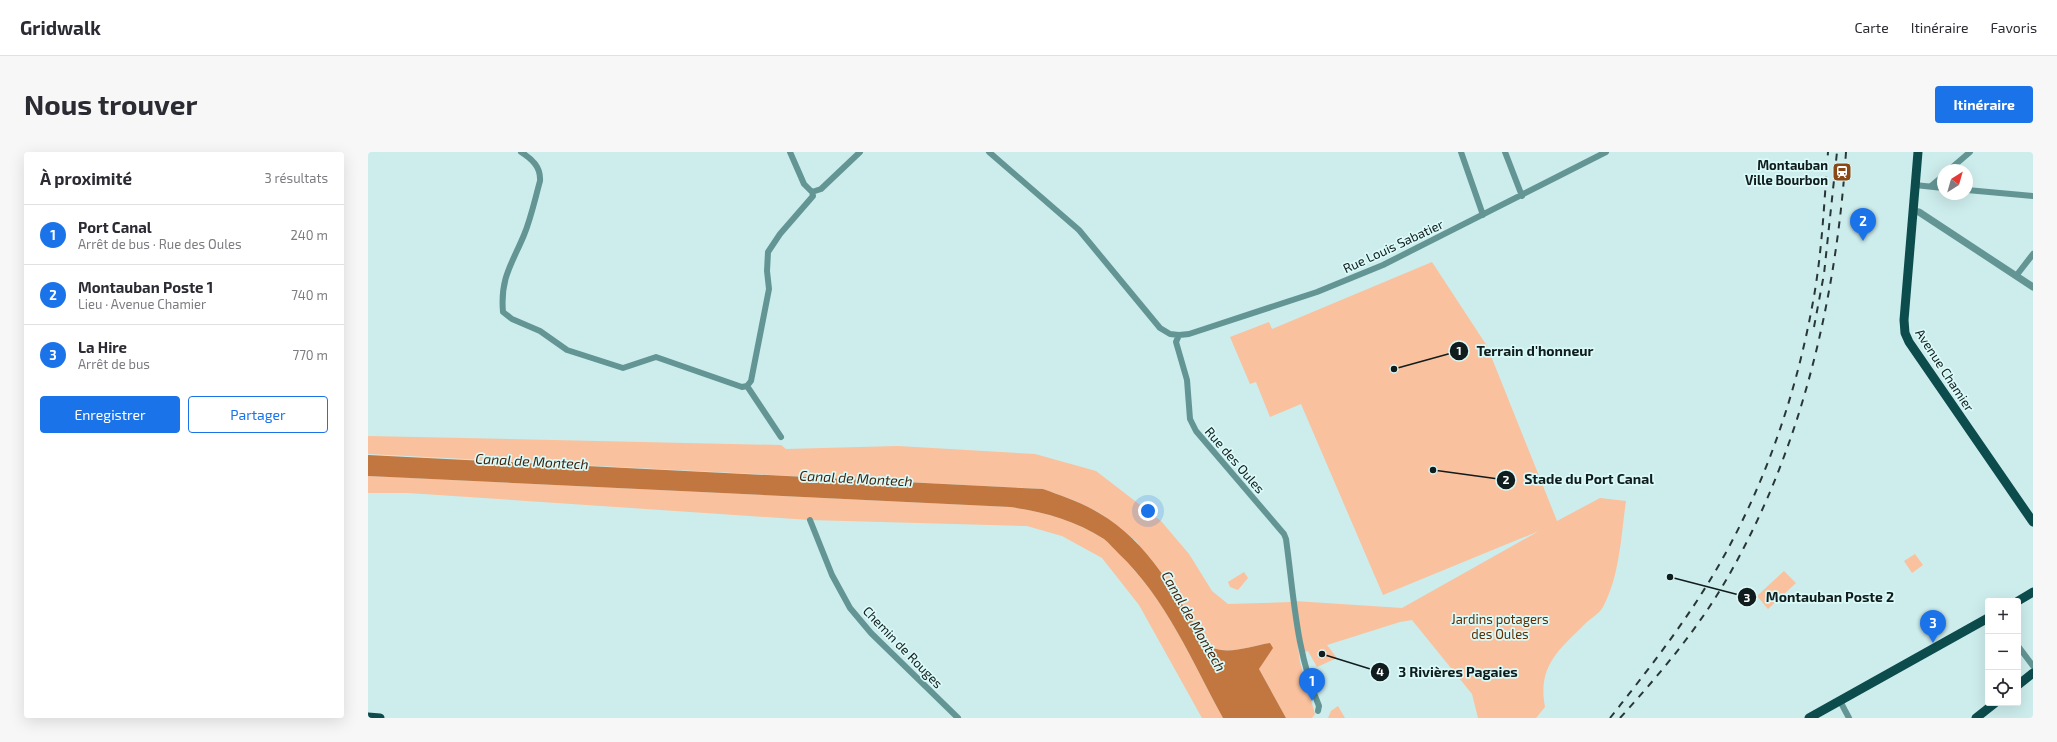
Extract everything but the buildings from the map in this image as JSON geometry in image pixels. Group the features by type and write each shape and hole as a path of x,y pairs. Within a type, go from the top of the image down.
{"main road":[{"name":"Avenue Chamier","path":"1918,152 1904,320 1905,333 1909,342 2033,522"},
{"path":"2021,599 2033,592"},
{"path":"1810,718 1985,620"},
{"path":"2021,683 2033,673"},
{"path":"1976,718 1991,706"},
{"path":"368,717 380,718"}],"street":[{"path":"521,152 537,166 540,181 525,234 508,267 501,294 503,312 512,319 540,331 567,350 623,368 656,357 742,387 748,386"},
{"path":"748,386 751,381 769,289 767,271 768,252 780,234 813,196 812,192 804,184 790,152"},
{"path":"812,192 821,189 860,152"},
{"path":"989,152 1079,230 1160,328 1170,334 1179,335"},
{"path":"1461,152 1483,215"},
{"path":"1505,152 1522,196"},
{"name":"Rue Louis Sabatier","path":"1179,335 1189,334 1317,292 1384,265 1606,152"},
{"path":"1956,164 1970,152"},
{"path":"1931,186 1937,181"},
{"path":"1915,185 1937,187"},
{"path":"1973,191 2033,196"},
{"path":"1913,211 1920,212 2033,287"},
{"path":"2016,276 2033,254"},
{"name":"Rue des Oules","path":"1179,335 1176,342 1186,380 1190,419 1196,432 1284,534 1286,539 1298,636 1304,665 1319,706 1318,711"},
{"path":"748,386 781,437"},
{"name":"Chemin de Rouges","path":"810,520 832,575 850,608 871,633 958,718"},
{"path":"2021,650 2033,666"},
{"path":"1840,702 1849,718"}],"green space":[{"name":"Jardins potagers des Oules","path":"1432,262 1487,346 1557,521 1600,498 1626,501 1617,567 1609,593 1601,610 1568,641 1553,659 1544,680 1543,692 1545,707 1536,718 1478,718 1472,694 1412,620 1400,622 1327,645 1337,658 1317,667 1308,651 1301,653 1294,601 1402,608 1539,531 1383,595 1301,404 1270,417 1256,382 1250,384 1230,337 1269,322 1272,329"},
{"path":"368,436 781,445 786,449 898,446 1035,454 1096,471 1161,521 1189,554 1212,591 1228,604 1292,602 1300,662 1315,714 1312,718 1286,718 1259,669 1272,648 1270,643 1236,650 1220,650 1206,643 1136,541 1100,513 1076,501 1043,489 368,454"},
{"path":"368,476 1010,507 1047,514 1093,532 1104,539 1135,571 1164,610 1189,653 1223,718 1202,718 1139,605 1102,558 1062,536 1027,526 810,520 408,493 368,493"},
{"path":"1915,554 1923,565 1912,573 1904,561"},
{"path":"1784,571 1796,583 1768,609 1757,596"},
{"path":"1244,572 1248,578 1238,590 1230,587 1228,582"},
{"path":"1338,706 1345,718 1328,718 1331,711"}],"shaded area":[{"path":"368,455 1043,489 1092,509 1117,525 1133,539 1147,554 1172,588 1206,643 1220,650 1236,650 1270,643 1273,648 1259,669 1286,718 1223,718 1189,653 1164,610 1135,571 1104,539 1093,532 1047,514 1010,507 368,476"}],"railway":[{"path":"1610,718 1673,636 1707,585 1743,520 1772,451 1785,415 1795,380 1812,307 1820,249 1828,152"},
{"path":"1814,327 1824,274 1837,152"},
{"path":"1620,718 1674,655 1711,605 1749,537 1773,485 1793,432 1810,377 1823,321 1841,209 1846,152"}],"place":[{"name":"Montauban Ville Bourbon","path":"1842,172"},
{"name":"Montauban Poste 1","path":"1863,241"},
{"name":"Terrain d'honneur","path":"1394,369"},
{"name":"Stade du Port Canal","path":"1433,470"},
{"name":"Montauban Poste 2","path":"1670,577"},
{"name":"La Hire","path":"1933,643"},
{"name":"3 Rivières Pagaies","path":"1322,654"},
{"name":"Port Canal","path":"1312,701"}],"water label":[{"name":"Canal de Montech","path":"532,461"},
{"name":"Canal de Montech","path":"856,478"},
{"name":"Canal de Montech","path":"1194,621"}]}
